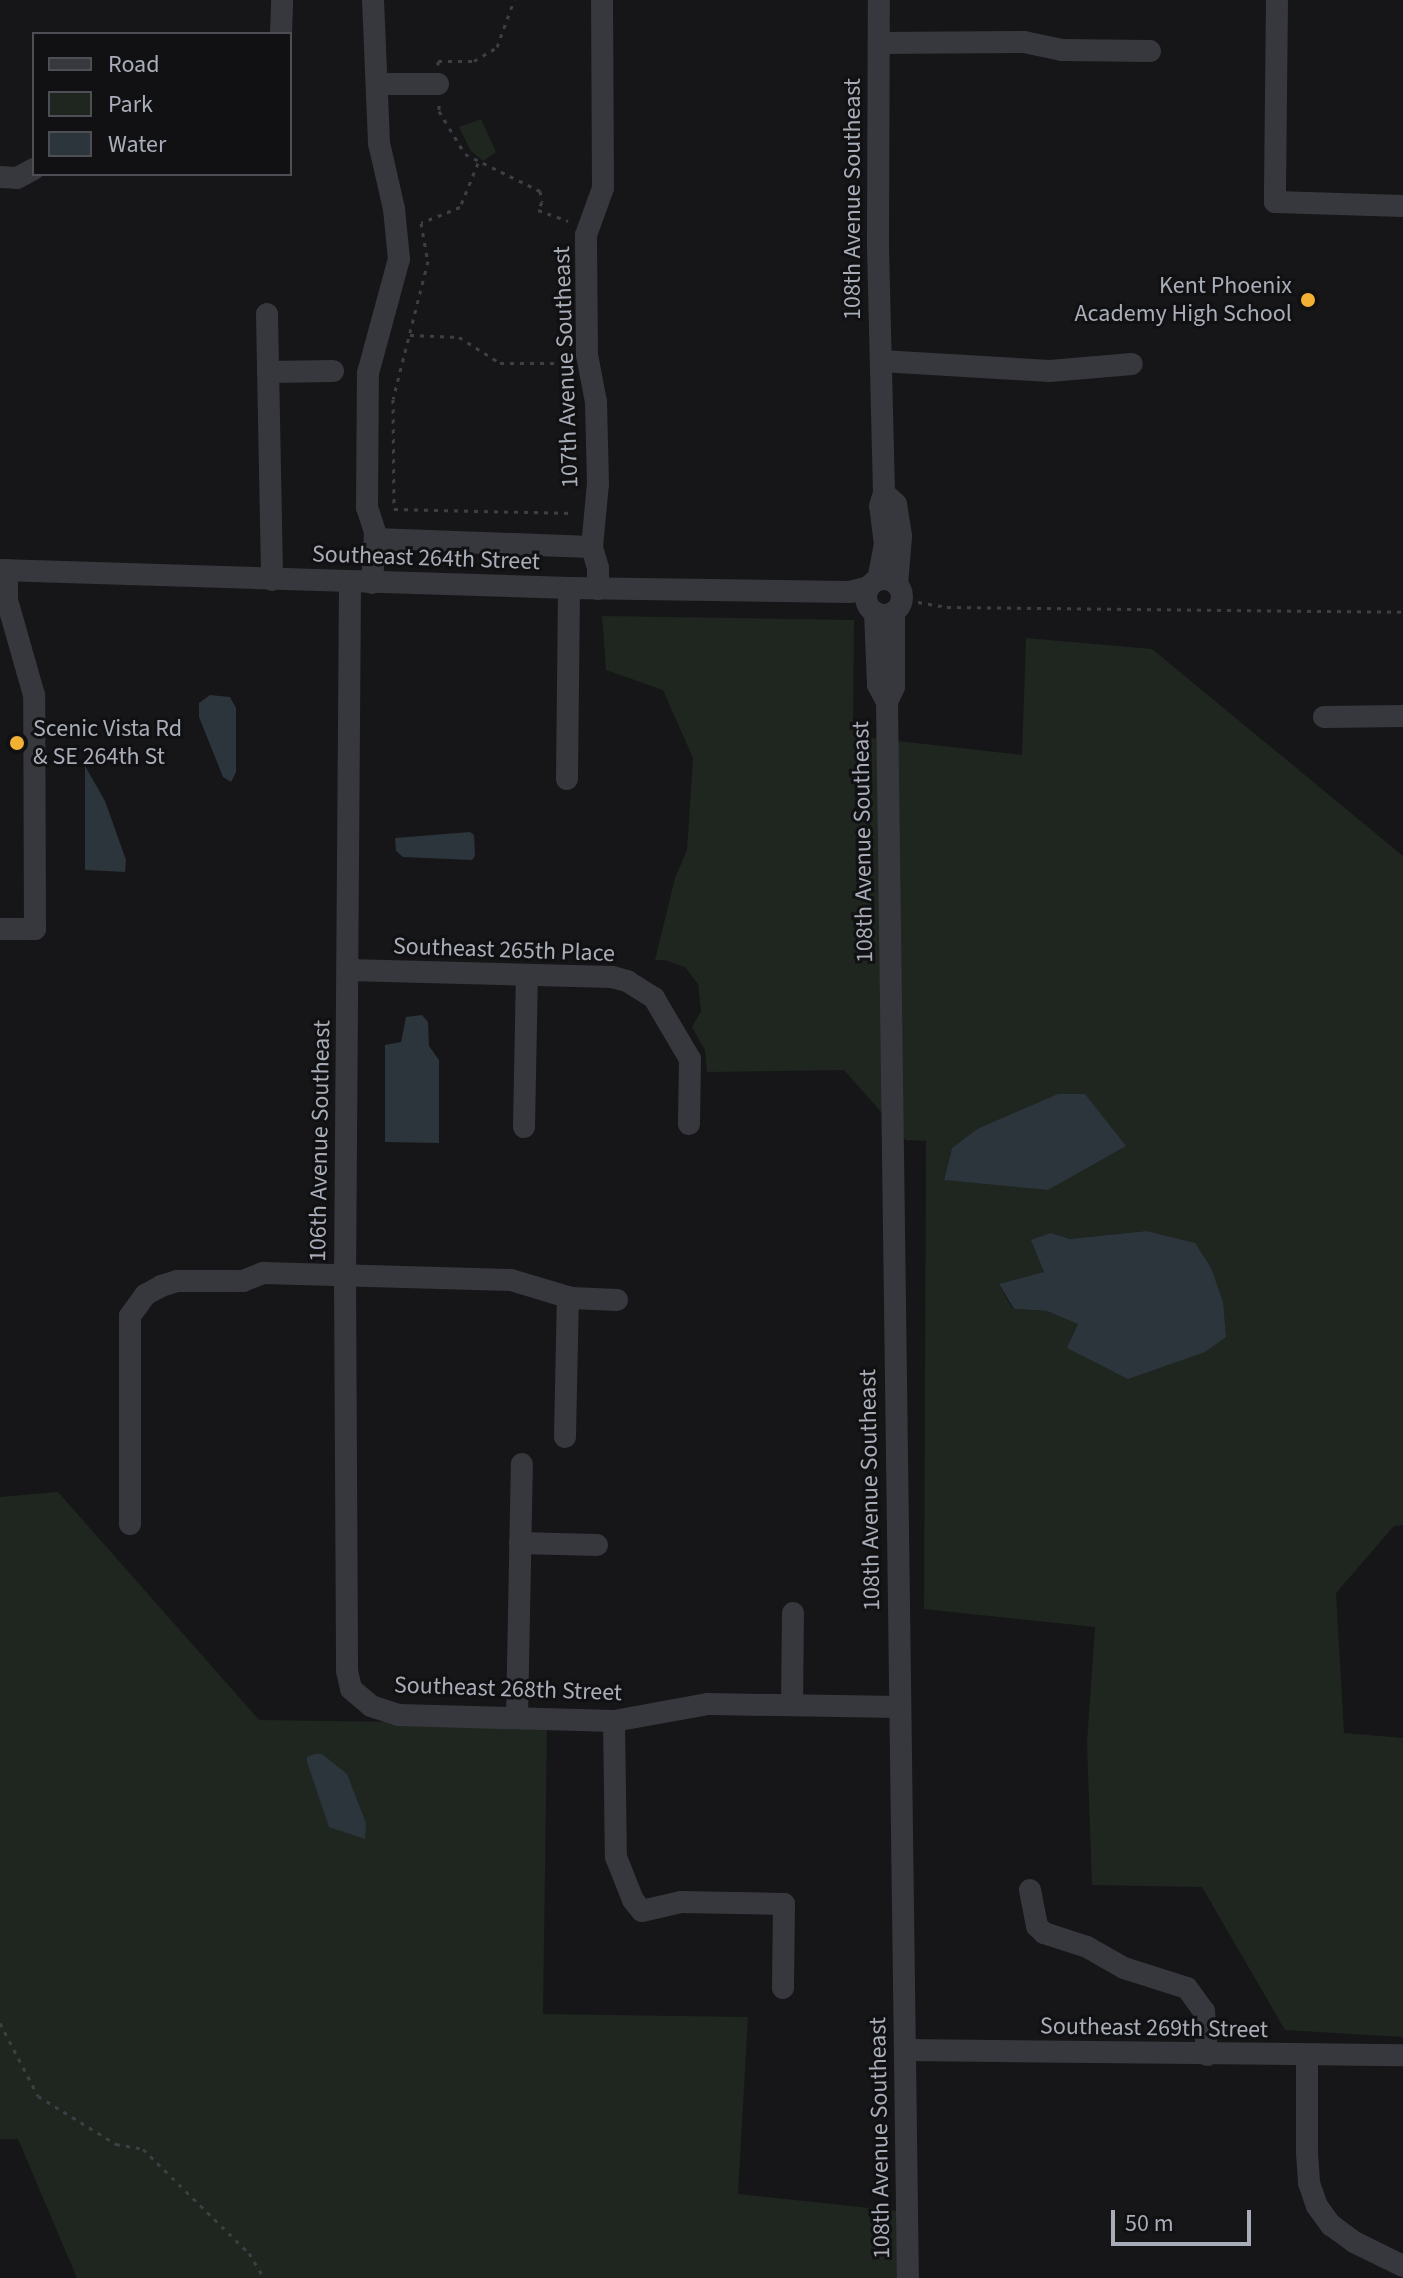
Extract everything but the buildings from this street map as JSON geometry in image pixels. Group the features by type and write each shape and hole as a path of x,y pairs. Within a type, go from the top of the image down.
{"street":[{"path":"281,32 282,0"},
{"name":"106th Avenue Southeast","path":"357,1698 351,1689 347,1671 345,1276 348,970 361,583 375,539 367,508 368,373 399,259 394,209 379,143 373,0"},
{"name":"107th Avenue Southeast","path":"598,589 598,568 592,547 596,402 589,363 589,229 603,188 602,0"},
{"name":"108th Avenue Southeast","path":"879,0 884,493 896,504 901,537 876,596 878,685 887,702 908,2278"},
{"path":"1277,0 1275,202 1403,206"},
{"path":"879,43 1024,42 1062,50 1150,51"},
{"path":"377,84 438,84"},
{"path":"0,177 17,178 32,170"},
{"path":"267,314 272,580"},
{"path":"881,361 1050,371 1132,364"},
{"path":"268,372 333,371"},
{"path":"375,539 592,547"},
{"path":"0,929 35,929 34,695 7,600 4,570"},
{"name":"Southeast 264th Street","path":"4,570 876,596"},
{"path":"567,779 569,588"},
{"path":"1324,717 1403,716"},
{"name":"Southeast 265th Place","path":"348,970 612,977 654,998 690,1059 689,1124"},
{"path":"524,1127 527,975"},
{"path":"130,1524 130,1316 145,1295 177,1281 243,1281 263,1273 511,1280 568,1297 617,1300"},
{"path":"565,1437 568,1297"},
{"path":"517,1718 522,1464"},
{"path":"520,1543 597,1545"},
{"path":"792,1705 793,1613"},
{"name":"Southeast 268th Street","path":"357,1698 398,1715 614,1721 708,1704 899,1707"},
{"path":"614,1721 616,1857 623,1882 642,1911 681,1902 784,1904 783,1988"},
{"path":"1030,1890 1037,1926 1044,1933 1087,1947 1124,1968 1187,1988 1204,2011 1207,2055"},
{"name":"Southeast 269th Street","path":"905,2050 1403,2055"},
{"path":"1307,2056 1309,2183 1317,2206 1331,2225 1354,2242 1403,2266"}],"path":[{"path":"514,0 497,47 474,61 438,61 439,111 465,154 540,191 542,202 538,210 589,229"},
{"path":"478,163 460,207 421,223 428,261 393,399 394,509 595,513"},
{"path":"410,335 459,337 500,363 589,363"},
{"path":"918,602 947,607 1403,612"},
{"path":"0,2023 38,2096 116,2144 143,2149 249,2253 264,2278"}],"green space":[{"path":"481,119 496,152 483,161 471,151 459,127"},
{"path":"602,616 854,620 853,736 1022,755 1026,638 1152,649 1403,856 1403,1525 1394,1526 1336,1593 1344,1733 1403,1738 1403,2037 1285,2030 1202,1887 1092,1885 1087,1742 1095,1627 924,1609 926,1141 906,1140 844,1070 707,1072 705,1050 692,1027 701,1011 698,984 685,967 655,960 675,878 687,850 693,758 663,690 606,670","holes":["1013,1115 1048,1190 944,1179 952,1148 977,1129","1146,1231 1079,1324 1047,1311 1013,1309 999,1285 1045,1272 1051,1233 1068,1239"]},
{"path":"58,1492 259,1720 547,1724 543,2014 748,2017 738,2194 907,2212 908,2278 77,2278 18,2139 0,2139 0,1497"}],"water":[{"path":"210,695 230,697 236,708 236,772 231,782 223,777 199,717 199,703"},
{"path":"85,766 105,801 126,860 125,872 85,870"},
{"path":"470,832 474,835 475,856 472,860 403,857 396,851 395,838"},
{"path":"422,1015 428,1022 429,1046 439,1060 439,1143 385,1142 385,1045 401,1042 406,1017"},
{"path":"1058,1094 1085,1094 1126,1146 1048,1190 944,1180 952,1148 977,1129"},
{"path":"1146,1231 1195,1243 1211,1268 1223,1302 1226,1337 1205,1352 1128,1379 1067,1348 1078,1324 1047,1311 1014,1309 999,1284 1044,1272 1031,1240 1051,1233 1069,1239"},
{"path":"322,1754 347,1774 366,1823 365,1839 329,1827 307,1762 307,1757"}],"place":[{"name":"Kent Phoenix Academy High School","path":"1308,300"},
{"name":"Scenic Vista Rd & SE 264th St","path":"17,743"}]}
